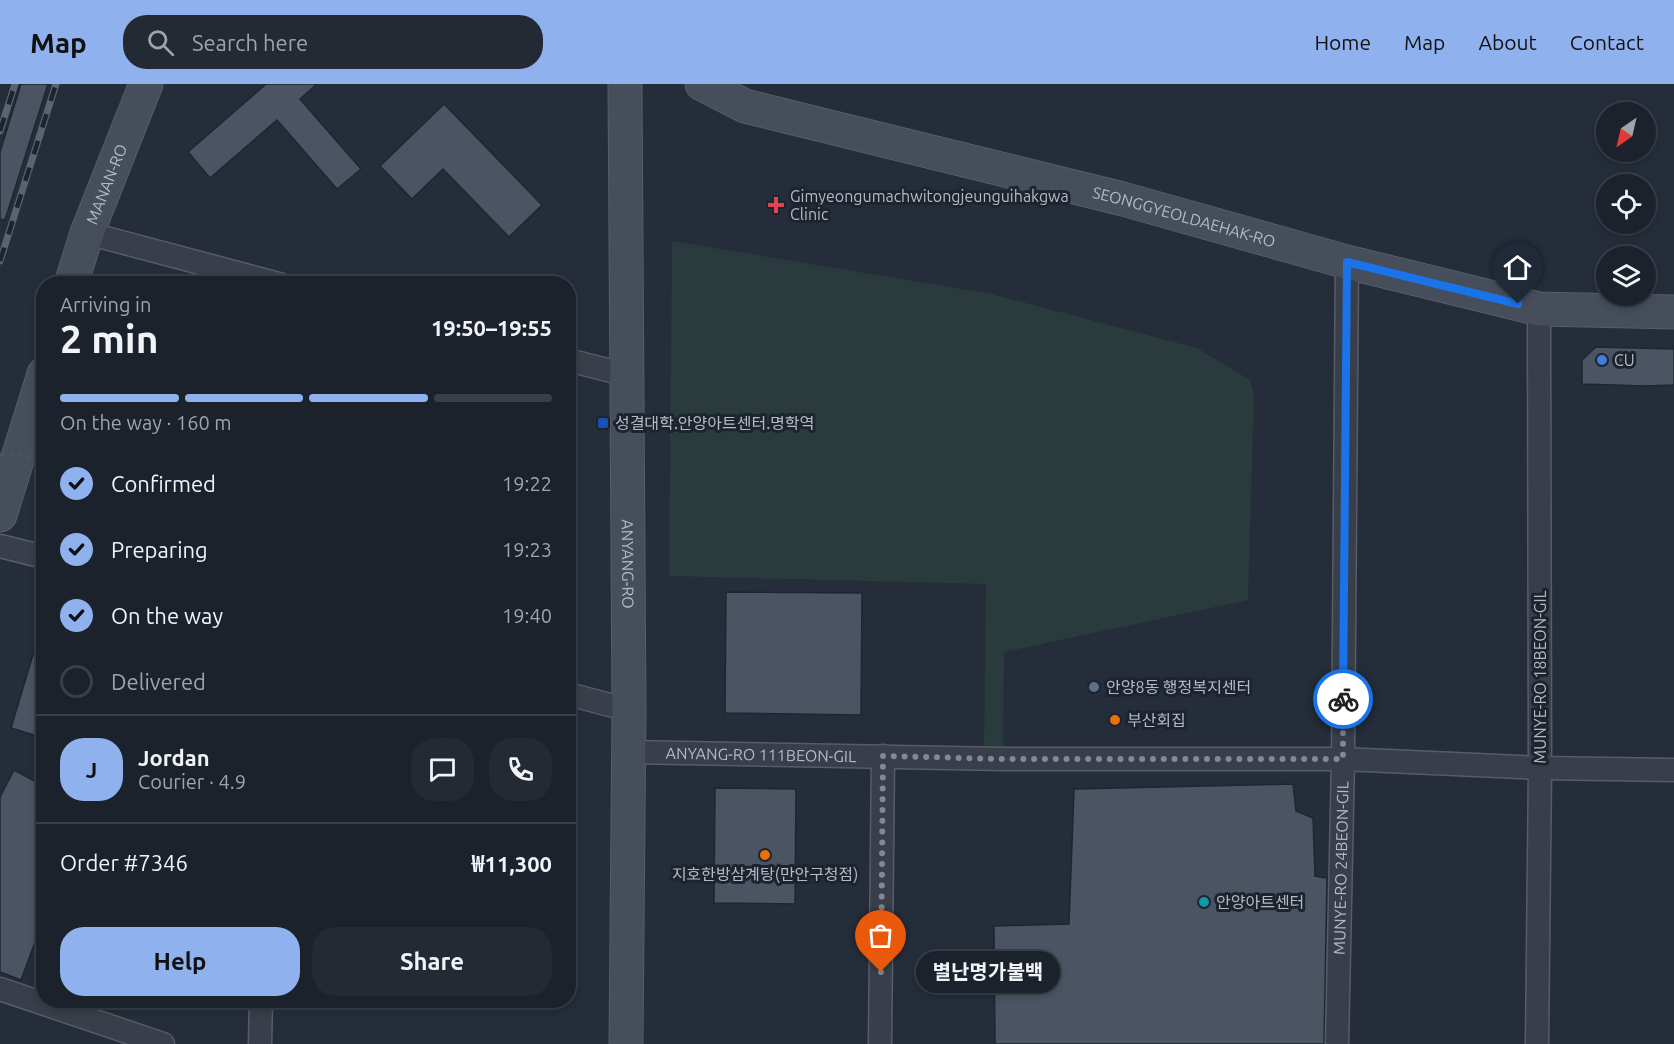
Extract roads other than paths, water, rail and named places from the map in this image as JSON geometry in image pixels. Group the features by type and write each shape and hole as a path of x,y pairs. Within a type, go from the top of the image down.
{"street":[{"name":"MANAN-RO","path":"74,276 87,233 146,84"},
{"name":"ANYANG-RO","path":"625,84 629,710 626,1044"},
{"name":"SEONGGYEOLDAEHAK-RO","path":"702,84 745,106 1123,199 1347,262 1539,309 1674,312"},
{"path":"87,233 249,276"},
{"name":"MUNYE-RO 24BEON-GIL","path":"1337,1044 1343,759 1347,262"},
{"name":"MUNYE-RO 18BEON-GIL","path":"1537,1044 1540,768 1539,309"},
{"path":"576,362 627,375"},
{"path":"0,515 36,400"},
{"path":"0,546 36,555"},
{"path":"576,696 629,710"},
{"name":"ANYANG-RO 111BEON-GIL","path":"629,752 1003,759 1343,759 1540,768 1674,770"},
{"path":"880,1044 883,756"},
{"path":"0,989 36,1001"},
{"path":"56,1008 163,1044"},
{"path":"260,1044 261,1008"}],"railway":[{"path":"0,131 15,84"},
{"path":"0,261 56,84"}],"place":[{"name":"Gimyeongumachwitongjeunguihakgwa Clinic","path":"776,205"},
{"name":"CU","path":"1602,360"},
{"name":"성결대학.안양아트센터.명학역","path":"603,423"},
{"name":"안양8동 행정복지센터","path":"1094,687"},
{"name":"부산회집","path":"1115,720"},
{"name":"지호한방삼계탕(만안구청점)","path":"765,855"},
{"name":"안양아트센터","path":"1204,902"},
{"name":"별난명가불백","path":"881,972"}]}
